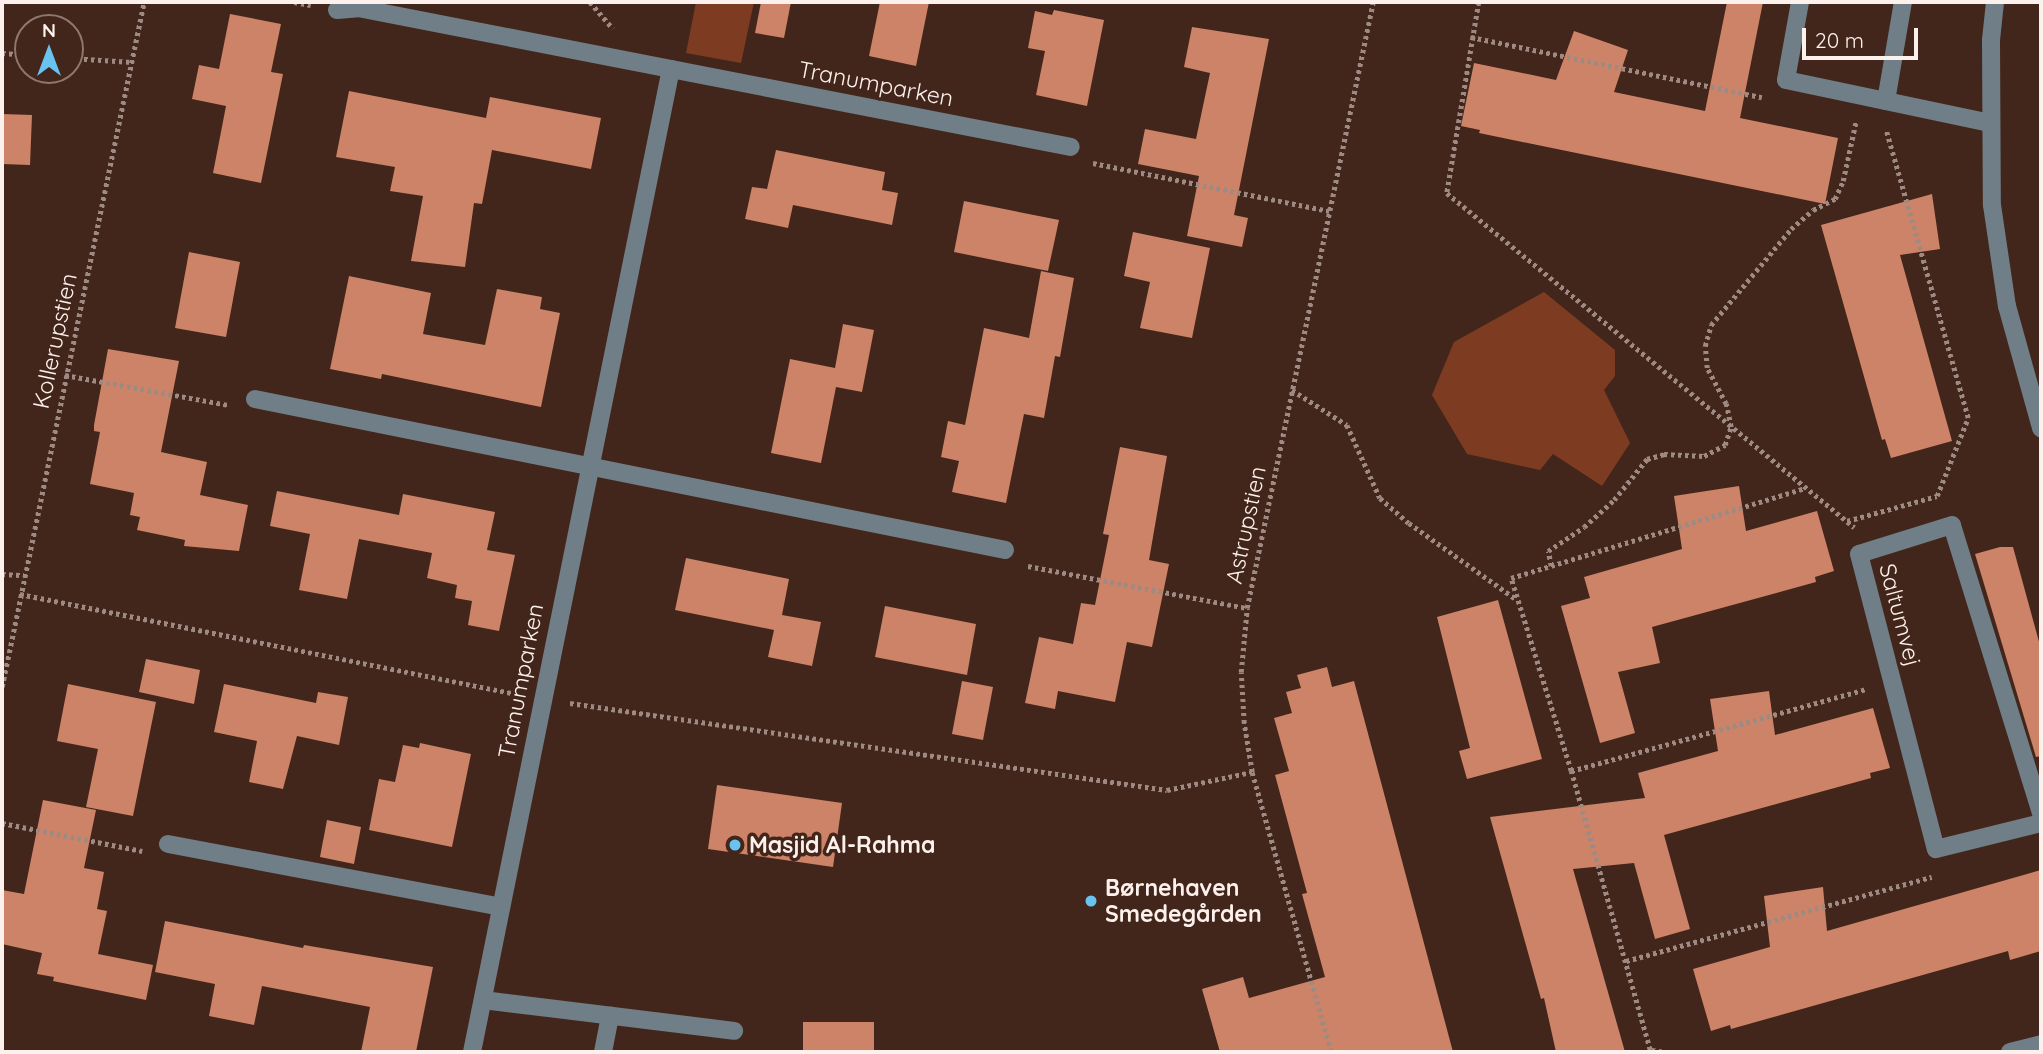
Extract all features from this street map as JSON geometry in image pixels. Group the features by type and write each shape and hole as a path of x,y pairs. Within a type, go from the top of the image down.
{"street":[{"path":"1800,2 1786,80 1990,123"},
{"path":"1875,99 1903,2"},
{"path":"1995,2 1991,40 1992,205 2007,306 2041,428"},
{"name":"Tranumparken","path":"337,10 358,8 1071,147"},
{"name":"Tranumparken","path":"472,1052 671,69"},
{"path":"256,399 1005,550"},
{"name":"Saltumvej","path":"2041,813 1952,525 1859,554 1936,849 2041,823"},
{"path":"168,844 501,907"},
{"path":"483,1000 734,1031"},
{"path":"603,1052 610,1016"},
{"path":"2010,1052 2041,1044"}],"path":[{"name":"Kollerupstien","path":"2,687 144,2"},
{"name":"Astrupstien","path":"1331,1052 1252,772 1244,723 1241,672 1247,608 1373,2"},
{"path":"1479,2 1447,193 1879,548"},
{"path":"1472,37 1764,97"},
{"path":"84,59 132,62"},
{"path":"1551,566 1548,551 1614,500 1647,459 1664,454 1704,456 1717,452 1725,445 1731,427 1726,404 1707,368 1706,346 1711,325 1791,229 1813,210 1835,199 1875,99"},
{"path":"1846,521 1937,496 1968,418 1875,99"},
{"path":"1071,147 1079,160 1329,211"},
{"path":"65,375 244,408 256,399"},
{"path":"1292,390 1347,425 1380,498 1409,523 1517,599"},
{"path":"1662,1052 1647,1051 1626,961 1511,578 1806,488"},
{"path":"1005,550 1013,563 1247,608"},
{"path":"2,573 24,575"},
{"path":"20,594 542,699 1167,790 1252,772"},
{"path":"1570,771 1893,682"},
{"path":"2,823 152,853 168,844"},
{"path":"1626,961 1934,876"}],"shaded area":[{"path":"696,2 754,2 741,63 686,53"},
{"path":"1544,292 1615,350 1615,376 1604,390 1630,443 1602,486 1553,454 1540,470 1467,454 1432,395 1454,342"}],"building":[{"path":"761,2 791,2 784,38 755,33"},
{"path":"880,2 929,2 916,66 869,56"},
{"path":"1727,2 1763,2 1740,118 1838,138 1825,204 1479,133 1480,130 1461,126 1474,63 1556,80 1574,31 1628,50 1614,92 1705,111"},
{"path":"1054,10 1104,20 1087,106 1036,95 1045,51 1028,48 1035,11 1052,15"},
{"path":"230,14 281,24 271,72 283,74 261,183 213,173 226,106 192,99 199,65 219,69"},
{"path":"1192,27 1269,39 1234,215 1248,218 1242,247 1187,236 1199,176 1138,164 1145,129 1196,139 1210,73 1184,67"},
{"path":"349,91 486,118 490,97 601,118 591,169 492,150 482,204 474,203 465,267 411,261 423,196 390,191 395,167 336,157"},
{"path":"2,114 32,115 30,165 2,164"},
{"path":"776,150 885,172 882,190 898,193 892,225 793,205 788,228 745,219 752,187 767,189"},
{"path":"1932,194 1940,249 1900,255 1952,441 1891,458 1885,439 1882,440 1821,225"},
{"path":"964,201 1059,220 1048,271 954,252"},
{"path":"1133,232 1210,248 1192,338 1140,328 1150,282 1124,276"},
{"path":"189,252 240,262 226,337 175,328"},
{"path":"1041,271 1074,278 1060,357 1055,356 1044,418 1024,414 1006,503 952,492 959,461 941,457 948,421 965,425 984,328 1029,338"},
{"path":"349,276 431,293 423,334 485,345 497,289 542,297 540,309 560,313 541,407 382,374 381,379 330,369"},
{"path":"843,324 874,330 862,392 836,387 821,463 771,453 790,359 835,368"},
{"path":"108,349 179,361 161,452 207,462 200,495 248,505 239,551 184,546 185,540 137,530 140,517 130,515 134,493 90,484 100,432 94,431 94,425"},
{"path":"1120,447 1167,456 1149,560 1169,564 1152,647 1127,642 1115,702 1058,691 1055,709 1025,703 1039,637 1073,644 1081,603 1095,605 1109,535 1103,534"},
{"path":"1739,486 1746,531 1817,511 1834,571 1815,577 1816,582 1652,627 1660,663 1618,672 1635,733 1600,743 1561,606 1590,598 1584,577 1682,549 1674,496"},
{"path":"277,491 399,515 403,494 495,512 487,550 515,555 499,631 468,625 472,601 455,598 457,585 427,578 432,553 359,539 347,599 299,590 310,534 270,526"},
{"path":"2000,547 2013,547 2041,649 2041,756 2036,757 1975,554"},
{"path":"686,558 789,579 782,615 821,622 812,666 768,657 774,630 675,610"},
{"path":"1498,600 1542,759 1467,779 1459,751 1470,748 1437,617"},
{"path":"885,606 976,624 967,675 875,657"},
{"path":"146,659 200,670 194,704 139,692"},
{"path":"1327,667 1332,687 1354,681 1453,1052 1220,1052 1202,989 1243,977 1249,998 1325,977 1302,894 1307,893 1275,775 1289,771 1274,718 1292,713 1286,692 1301,688 1297,675"},
{"path":"962,681 993,687 983,740 952,734"},
{"path":"68,684 156,702 133,816 86,807 98,749 57,741"},
{"path":"224,684 316,703 318,692 348,697 339,745 297,736 283,789 249,782 257,741 214,732"},
{"path":"1769,691 1775,735 1873,708 1890,768 1870,773 1871,778 1664,835 1690,929 1655,939 1634,863 1573,869 1625,1052 1556,1052 1544,998 1541,999 1490,817 1645,798 1638,773 1718,751 1710,699"},
{"path":"420,743 471,754 452,847 369,830 379,779 395,782 403,745 419,748"},
{"path":"717,785 842,803 833,867 708,849"},
{"path":"43,800 96,810 84,868 104,872 97,909 107,911 98,954 153,965 146,1000 53,981 54,977 37,974 42,953 2,944 2,890 24,894"},
{"path":"327,820 361,827 354,864 320,857"},
{"path":"2041,870 2041,951 2010,960 2008,951 1731,1029 1730,1025 1711,1031 1693,969 1770,947 1764,896 1823,887 1827,931"},
{"path":"165,921 303,948 304,945 433,967 416,1052 361,1052 370,1007 262,986 254,1025 209,1016 215,984 155,972"},
{"path":"803,1022 874,1022 874,1052 803,1052"}],"place":[{"name":"Masjid Al-Rahma","path":"735,845"},
{"name":"Børnehaven Smedegården","path":"1091,901"}]}
